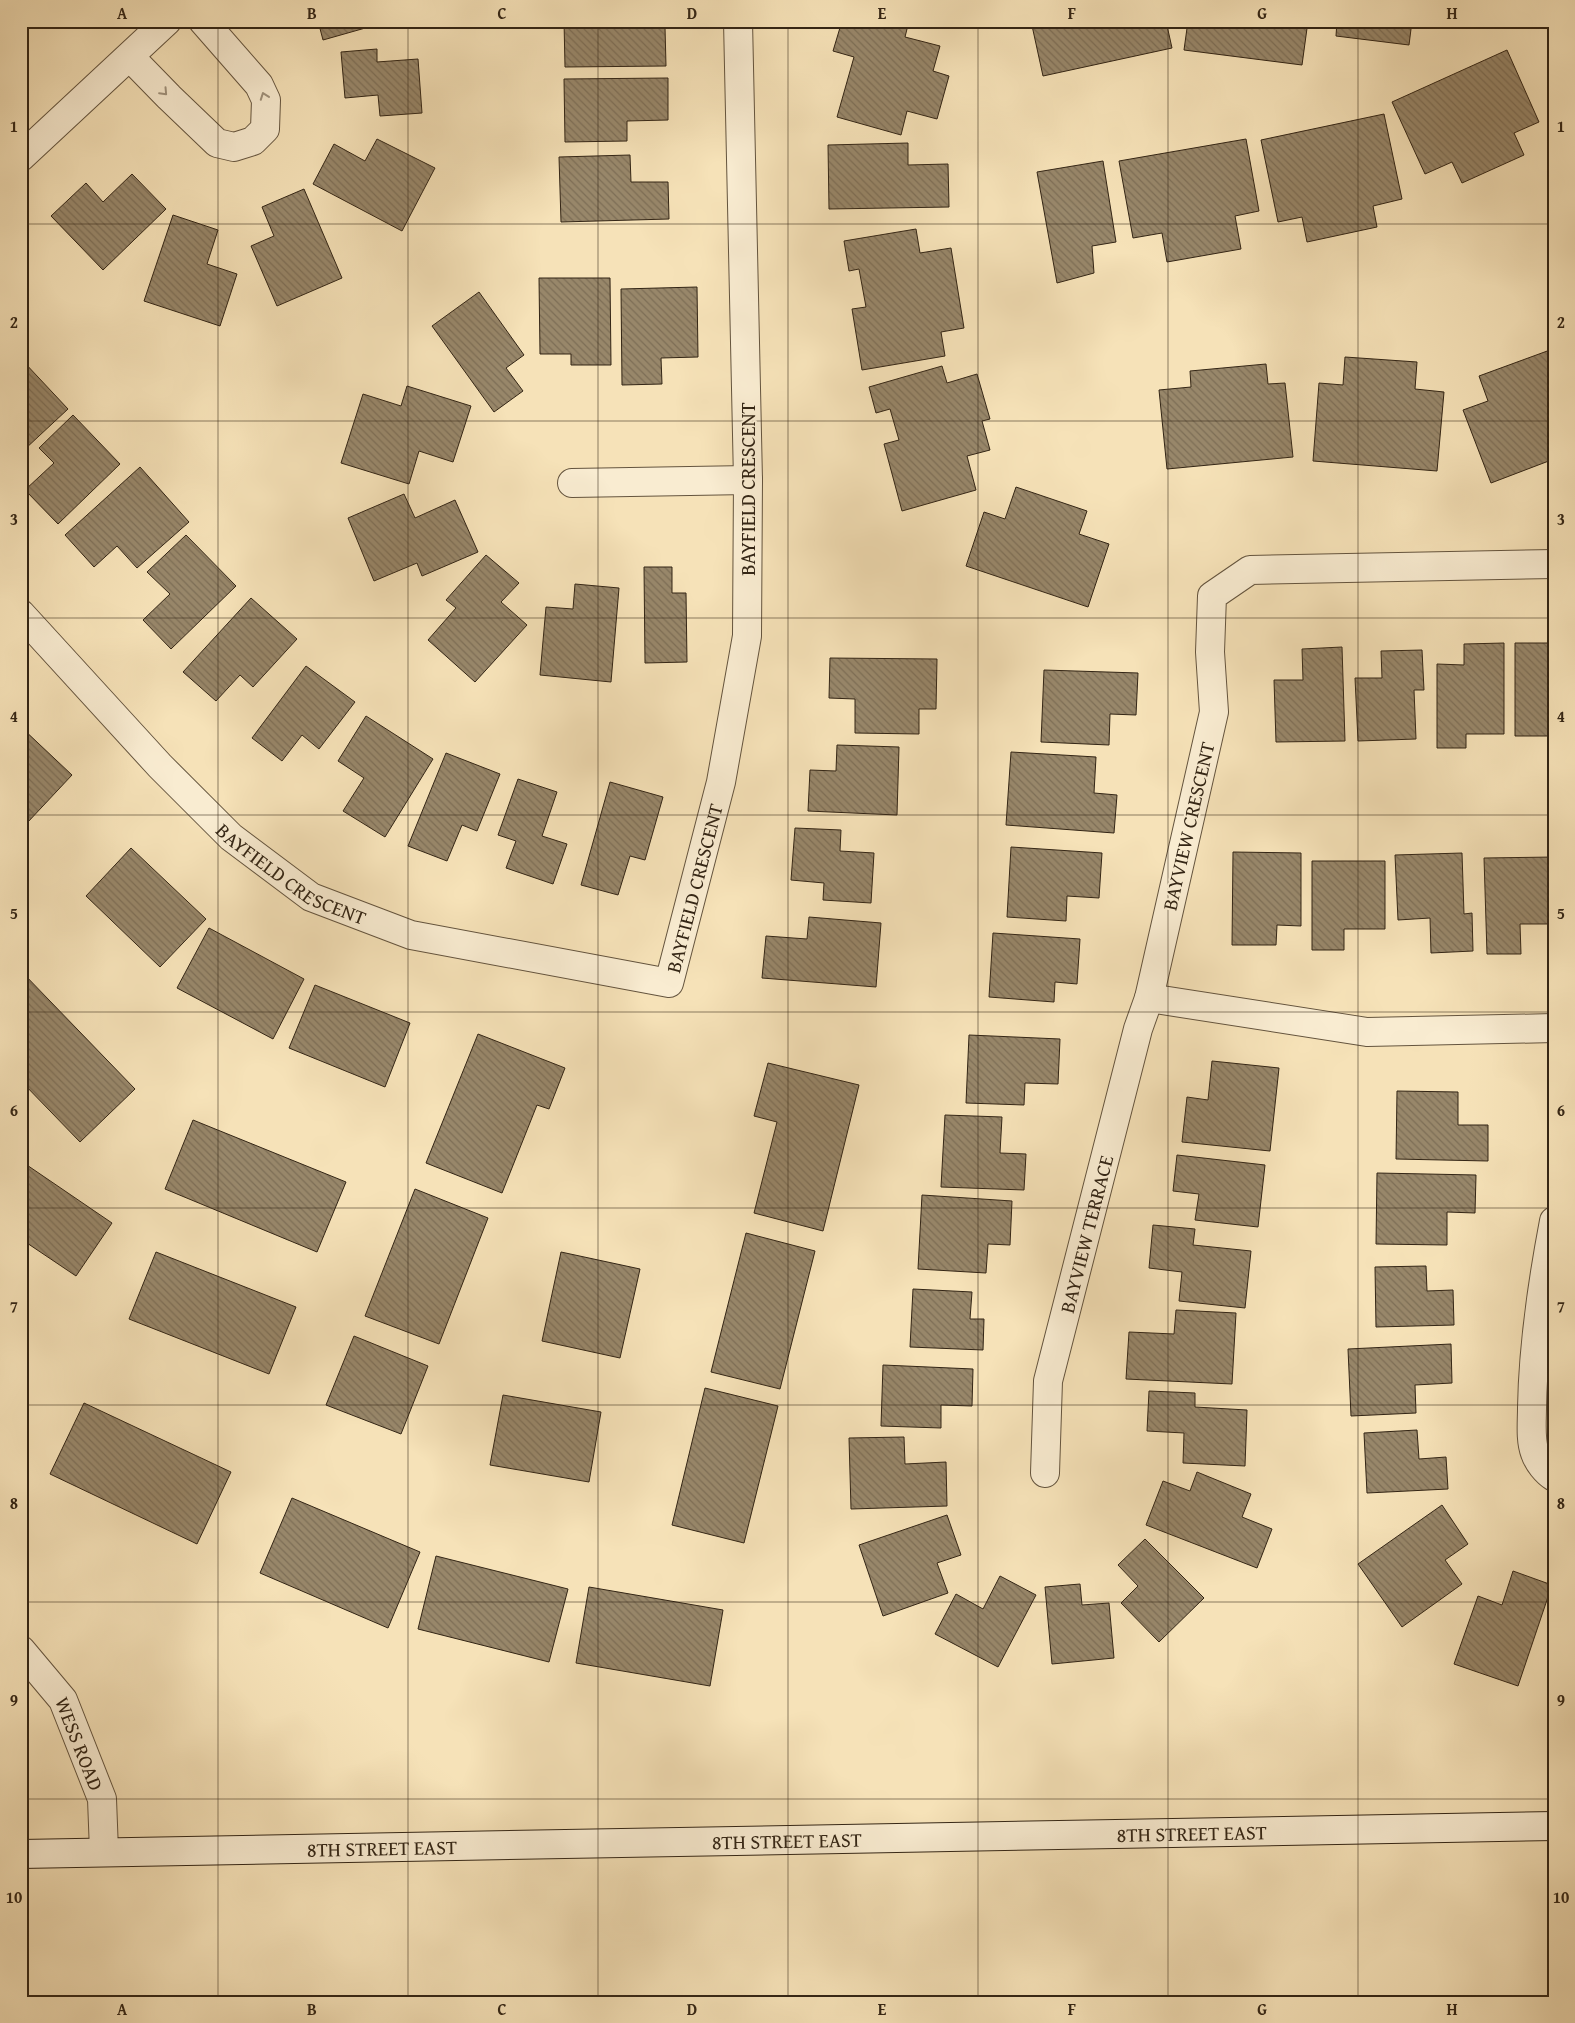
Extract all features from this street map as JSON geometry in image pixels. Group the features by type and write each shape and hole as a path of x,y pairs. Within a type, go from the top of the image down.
{"street":[{"path":"21,157 167,21"},
{"path":"130,56 168,97 217,143 234,147 252,141 265,129 268,114 266,100 259,85 203,21"},
{"name":"BAYFIELD CRESCENT","path":"21,614 160,766 231,837 311,897 411,935 669,983 721,782 747,636 748,480 738,21"},
{"path":"572,482 748,480"},
{"name":"BAYVIEW CRESCENT","path":"1148,998 1214,712 1210,652 1212,596 1250,570 1554,564"},
{"path":"1148,998 1367,1032 1554,1028"},
{"name":"BAYVIEW TERRACE","path":"1044,1473 1048,1381 1138,1029 1148,998"},
{"path":"1554,1222 1542,1283 1533,1356 1532,1421 1535,1453 1547,1472 1554,1477"},
{"name":"WESS ROAD","path":"21,1650 63,1700 102,1799 104,1851"},
{"name":"8TH STREET EAST","path":"21,1854 1554,1826"}],"building":[{"path":"318,21 390,21 323,40"},
{"path":"564,21 638,21 638,27 665,27 666,66 565,67"},
{"path":"842,21 909,21 905,37 940,46 933,71 949,76 937,119 907,111 901,135 837,117 854,57 833,51"},
{"path":"1031,21 1166,21 1172,48 1043,76"},
{"path":"1188,21 1308,21 1302,65 1184,50"},
{"path":"1337,21 1412,21 1409,45 1336,36"},
{"path":"377,49 377,62 418,59 422,113 380,116 378,95 345,98 341,52"},
{"path":"1507,50 1539,122 1514,133 1524,155 1462,183 1452,162 1425,174 1392,102"},
{"path":"668,78 668,120 627,121 627,141 565,142 564,79"},
{"path":"1384,114 1402,199 1373,206 1377,227 1307,242 1302,217 1278,222 1261,140"},
{"path":"377,139 435,168 402,231 313,184 334,144 365,161"},
{"path":"1246,139 1259,211 1235,216 1241,249 1167,262 1162,233 1133,238 1119,161"},
{"path":"908,143 908,165 948,164 949,207 829,209 828,145"},
{"path":"630,155 631,182 668,182 669,219 561,222 559,157"},
{"path":"1103,161 1116,242 1092,246 1094,273 1057,283 1037,172"},
{"path":"132,174 166,209 103,270 51,216 86,183 103,202"},
{"path":"304,189 342,278 277,306 251,246 274,236 262,207"},
{"path":"173,215 218,230 207,264 237,274 220,326 144,301"},
{"path":"916,229 920,253 951,248 964,328 941,332 945,356 862,370 852,309 866,307 859,269 849,271 844,241"},
{"path":"539,278 610,278 611,365 571,365 571,354 540,354"},
{"path":"697,287 698,357 661,358 662,384 622,385 621,289"},
{"path":"479,292 524,355 506,368 523,391 494,412 432,326"},
{"path":"1550,350 1554,361 1554,459 1491,483 1463,410 1488,401 1479,376"},
{"path":"1345,357 1417,362 1415,389 1444,392 1437,471 1313,461 1319,383 1343,385"},
{"path":"23,361 68,409 24,450 21,446"},
{"path":"1266,364 1268,384 1285,383 1293,457 1167,469 1159,390 1191,387 1190,371"},
{"path":"942,366 947,383 977,374 990,419 982,421 990,450 967,456 976,490 902,511 884,444 899,440 890,409 876,413 869,387"},
{"path":"407,386 471,406 453,462 419,451 409,484 341,463 363,394 401,406"},
{"path":"73,415 120,464 58,524 25,490 54,463 39,448"},
{"path":"140,467 189,522 137,568 117,546 94,567 65,535"},
{"path":"1016,487 1087,511 1079,534 1109,544 1088,607 966,566 984,512 1005,519"},
{"path":"404,494 415,518 455,500 478,552 422,576 417,563 374,581 348,518"},
{"path":"186,535 236,586 171,649 143,620 170,594 147,572"},
{"path":"486,555 519,583 501,602 527,625 475,682 428,640 456,608 446,600"},
{"path":"644,567 672,567 672,593 686,593 687,662 645,663"},
{"path":"575,584 619,588 611,682 540,675 546,607 573,609"},
{"path":"251,598 297,639 253,687 240,675 216,701 183,672"},
{"path":"1504,643 1504,734 1466,734 1466,748 1437,748 1437,664 1464,665 1464,644"},
{"path":"1515,643 1551,643 1554,736 1515,736"},
{"path":"1342,647 1345,741 1276,742 1274,680 1303,680 1302,649"},
{"path":"1422,650 1424,690 1414,690 1416,739 1358,741 1355,678 1382,678 1381,651"},
{"path":"830,658 937,659 936,709 919,709 919,734 855,733 855,699 829,698"},
{"path":"306,666 355,702 319,749 302,735 282,761 252,738"},
{"path":"1044,670 1138,673 1136,715 1110,714 1109,745 1041,742"},
{"path":"366,716 433,759 385,837 343,811 364,778 338,761"},
{"path":"21,727 72,775 27,823 21,818"},
{"path":"837,745 899,747 897,815 808,811 810,770 836,771"},
{"path":"1011,752 1096,757 1094,793 1117,795 1114,833 1006,825"},
{"path":"446,753 500,774 477,831 462,825 447,861 408,846"},
{"path":"518,779 557,792 542,836 567,844 553,884 506,868 516,841 498,835"},
{"path":"610,782 663,797 645,860 630,856 618,895 581,885"},
{"path":"795,828 841,830 840,851 874,853 871,903 823,900 824,883 791,880"},
{"path":"1011,847 1102,853 1099,898 1067,896 1066,921 1007,917"},
{"path":"131,848 206,919 160,967 86,896"},
{"path":"1233,852 1301,853 1301,926 1277,925 1276,945 1232,945"},
{"path":"1462,853 1464,914 1472,913 1473,951 1431,953 1430,918 1398,920 1395,855"},
{"path":"1554,857 1554,924 1520,924 1521,954 1487,954 1484,858"},
{"path":"1312,861 1385,861 1385,929 1344,929 1344,950 1312,950"},
{"path":"809,917 881,923 876,987 762,978 766,936 807,939"},
{"path":"209,928 304,979 273,1039 177,988"},
{"path":"993,933 1080,939 1077,984 1055,982 1054,1002 989,997"},
{"path":"21,971 135,1089 80,1142 21,1081"},
{"path":"315,985 410,1023 385,1087 289,1048"},
{"path":"478,1034 565,1068 549,1109 537,1105 502,1193 426,1163"},
{"path":"969,1035 1060,1039 1058,1084 1025,1083 1024,1105 966,1103"},
{"path":"1212,1061 1279,1068 1270,1151 1182,1142 1187,1097 1208,1100"},
{"path":"768,1063 859,1085 823,1231 754,1213 777,1122 754,1116"},
{"path":"1397,1091 1458,1092 1458,1125 1488,1125 1488,1161 1396,1159"},
{"path":"945,1115 1002,1117 1000,1153 1026,1154 1024,1190 941,1187"},
{"path":"193,1120 346,1182 317,1252 165,1189"},
{"path":"1177,1155 1265,1165 1258,1227 1195,1220 1199,1194 1173,1191"},
{"path":"21,1161 112,1223 76,1276 21,1239"},
{"path":"1377,1173 1476,1175 1475,1213 1447,1212 1447,1245 1376,1244"},
{"path":"415,1189 488,1218 439,1344 365,1316"},
{"path":"922,1195 1012,1201 1010,1245 988,1244 986,1273 918,1269"},
{"path":"1153,1225 1195,1229 1193,1245 1251,1251 1245,1308 1179,1301 1182,1272 1149,1268"},
{"path":"746,1233 815,1251 780,1389 711,1372"},
{"path":"156,1252 296,1307 269,1374 129,1319"},
{"path":"561,1252 640,1269 620,1358 542,1341"},
{"path":"1426,1266 1427,1291 1453,1290 1454,1325 1376,1327 1375,1267"},
{"path":"913,1289 972,1292 970,1319 984,1319 983,1350 910,1347"},
{"path":"1176,1310 1236,1313 1232,1384 1126,1379 1129,1332 1174,1334"},
{"path":"354,1336 428,1366 401,1434 326,1405"},
{"path":"1451,1344 1452,1383 1415,1385 1416,1413 1351,1416 1348,1349"},
{"path":"883,1365 973,1369 972,1406 941,1405 941,1428 881,1426"},
{"path":"705,1388 778,1406 744,1543 672,1525"},
{"path":"1149,1391 1195,1393 1195,1407 1247,1410 1245,1466 1183,1463 1184,1433 1147,1431"},
{"path":"503,1395 601,1412 589,1482 490,1465"},
{"path":"84,1403 231,1472 197,1544 50,1474"},
{"path":"1417,1430 1419,1459 1446,1457 1448,1489 1367,1493 1364,1433"},
{"path":"904,1437 905,1464 946,1462 947,1506 851,1509 849,1438"},
{"path":"1197,1472 1251,1494 1242,1517 1272,1529 1257,1568 1146,1525 1163,1481 1190,1491"},
{"path":"292,1498 420,1552 388,1628 260,1573"},
{"path":"1442,1505 1468,1544 1445,1560 1462,1584 1402,1627 1358,1564"},
{"path":"947,1515 961,1555 937,1563 948,1593 883,1616 859,1545"},
{"path":"1145,1539 1204,1598 1159,1642 1121,1603 1138,1586 1118,1565"},
{"path":"436,1556 568,1589 549,1662 418,1629"},
{"path":"1513,1571 1552,1585 1518,1686 1454,1664 1478,1596 1502,1605"},
{"path":"1000,1576 1036,1595 998,1667 935,1634 956,1594 983,1609"},
{"path":"1080,1584 1082,1605 1109,1603 1114,1658 1052,1664 1045,1587"},
{"path":"589,1587 723,1610 710,1686 576,1663"}]}
